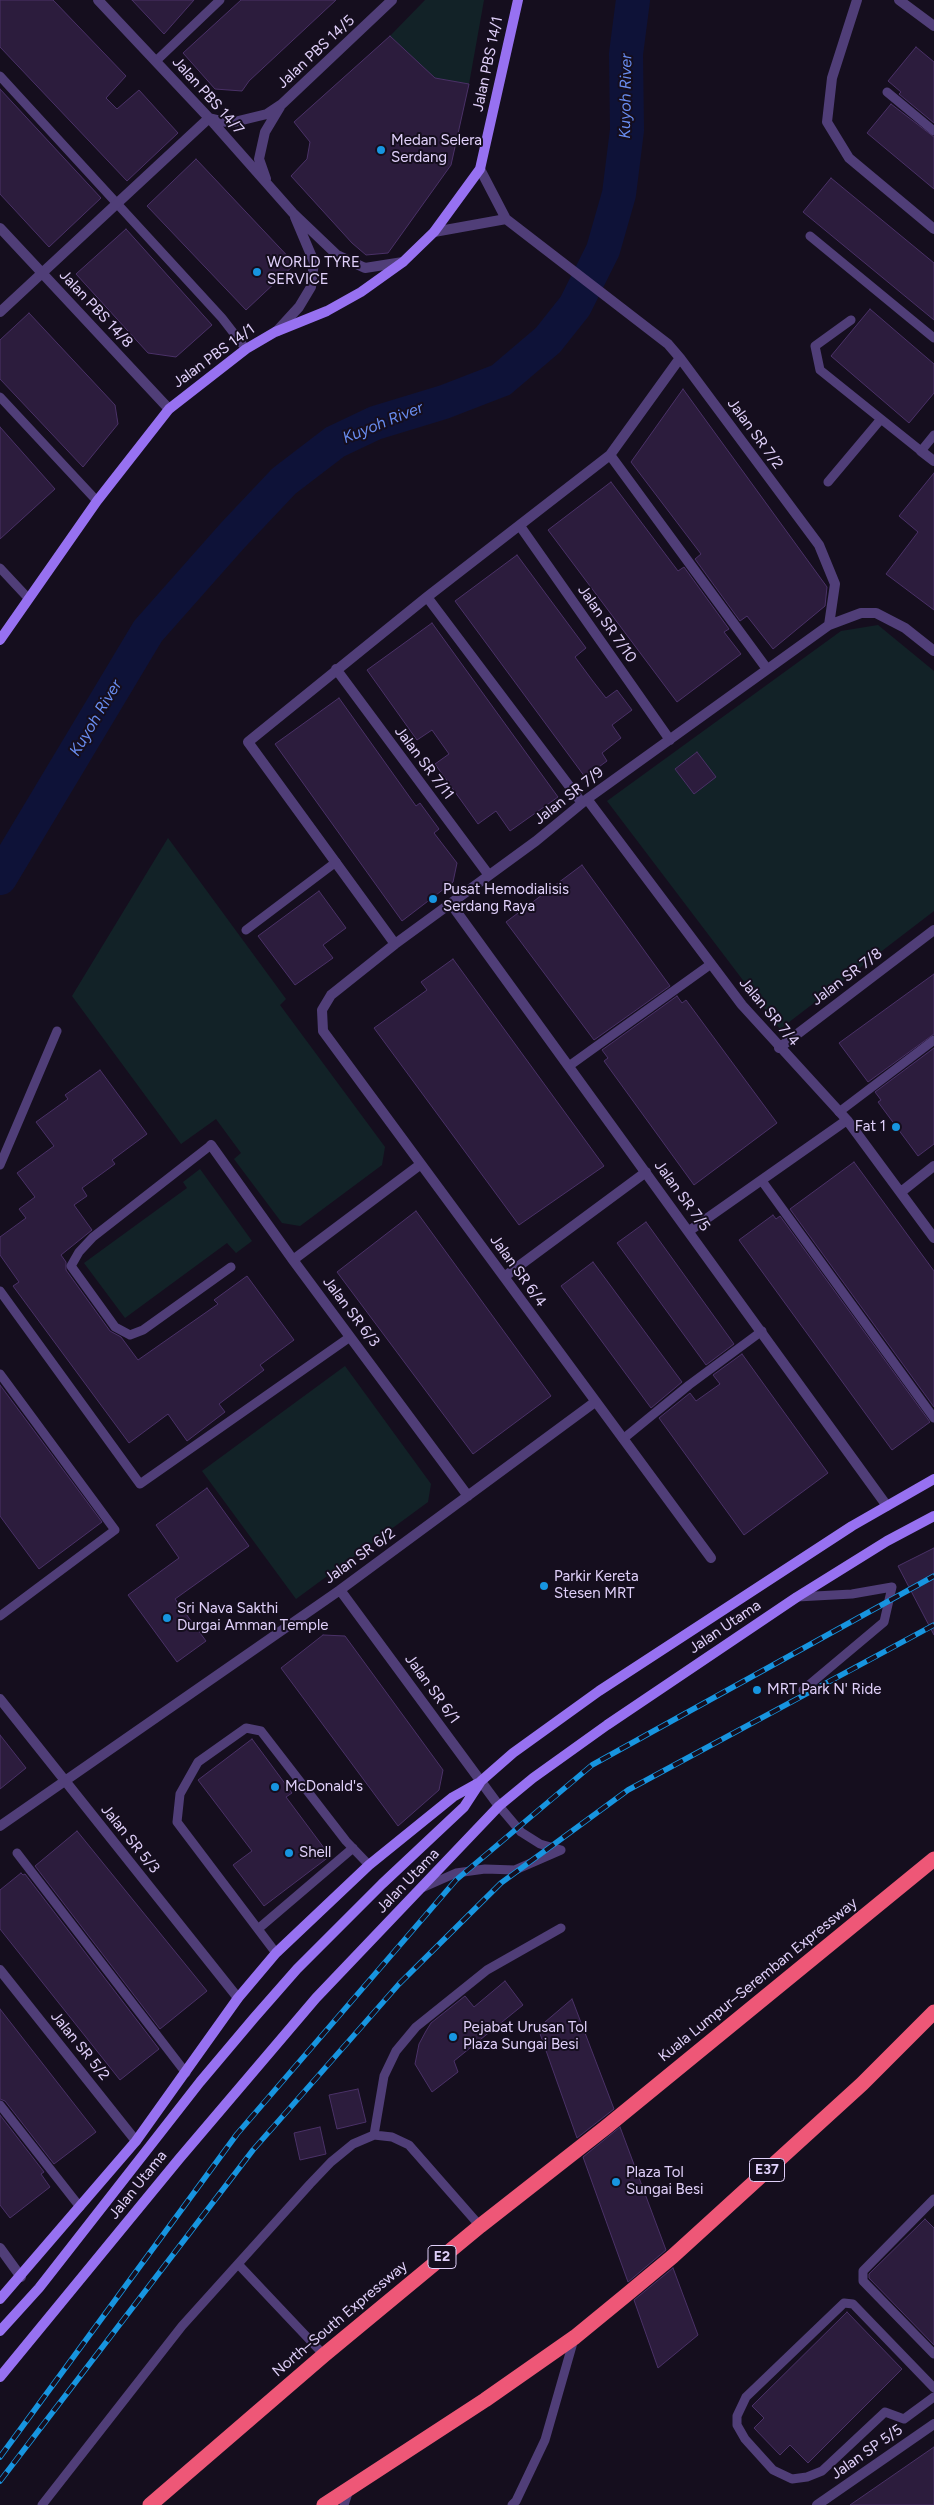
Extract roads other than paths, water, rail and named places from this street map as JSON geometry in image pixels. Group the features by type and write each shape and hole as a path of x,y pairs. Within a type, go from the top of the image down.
{"highway":[{"name":"Kuala Lumpur–Seremban Expressway","path":"605,2128 934,1859"},
{"name":"E37","path":"575,2336 672,2257 855,2090 934,2012"},
{"name":"North–South Expressway","path":"150,2505 324,2355 480,2226 605,2128"},
{"path":"324,2505 485,2400 575,2336"}],"street":[{"name":"Jalan PBS 14/7","path":"98,0 209,118 293,214 337,255 365,268 403,262"},
{"name":"Jalan PBS 14/5","path":"282,104 392,0"},
{"name":"Jalan PBS 14/1","path":"0,640 97,501 169,409 246,349 275,332 326,311 361,292 403,262 434,232 480,169 518,0"},
{"path":"857,0 832,78 827,122 849,158 934,228"},
{"path":"899,0 934,26"},
{"path":"0,312 209,118 230,123 267,114 282,104"},
{"path":"267,184 259,159 265,132 282,104"},
{"name":"Jalan SR 7/2","path":"480,169 506,219 668,344 680,358 819,545 835,584 829,625"},
{"name":"Jalan PBS 14/7","path":"275,332 299,306 311,287 314,262 293,214"},
{"path":"434,232 506,219"},
{"name":"Jalan PBS 14/8","path":"0,228 169,409"},
{"path":"395,944 248,742 336,669 610,455 680,358"},
{"path":"921,451 934,461"},
{"path":"610,455 767,669"},
{"name":"Jalan SR 7/10","path":"520,526 670,740"},
{"name":"Jalan SR 7/4","path":"427,597 742,1006 847,1120 934,1238"},
{"path":"829,625 861,613 876,613 905,628 934,650"},
{"name":"Jalan SR 7/9","path":"331,995 488,874 536,841 585,801 829,625"},
{"name":"Jalan SR 7/11","path":"336,669 488,874"},
{"name":"Jalan SR 7/5","path":"451,904 887,1506"},
{"name":"Jalan SR 7/8","path":"779,1048 934,930"},
{"name":"Jalan SR 6/4","path":"331,995 322,1010 323,1031 711,1558"},
{"path":"689,1231 847,1120"},
{"name":"Jalan SR 6/3","path":"211,1145 293,1260 468,1496"},
{"path":"293,1260 420,1164"},
{"path":"901,1192 934,1166"},
{"path":"504,1277 646,1172"},
{"name":"Jalan SR 6/2","path":"0,1826 340,1590 595,1402"},
{"name":"Jalan Utama","path":"0,2331 39,2288 200,2082 254,2018 298,1969 382,1884 464,1807 481,1781 513,1753 599,1691 816,1549 934,1479"},
{"name":"Jalan Utama","path":"0,2377 179,2159 316,1998 500,1806 533,1778 607,1725 797,1597 888,1541 934,1516"},
{"name":"Jalan SR 6/1","path":"340,1590 500,1806"},
{"name":"Jalan SR 5/3","path":"0,1699 238,1998"},
{"path":"0,2299 21,2277 136,2141 238,1998 276,1953 369,1865 453,1797 481,1781"},
{"name":"Jalan SR 5/2","path":"0,1970 136,2141"},
{"path":"0,2248 21,2277"},
{"name":"Jalan SP 5/5","path":"817,2505 934,2424"}],"lane":[{"path":"156,61 220,0"},
{"path":"0,76 222,318 246,349"},
{"path":"886,92 934,131"},
{"path":"810,236 934,338"},
{"path":"851,320 815,346 820,370 921,451 934,434"},
{"path":"0,397 97,501"},
{"path":"828,482 881,419"},
{"path":"0,568 28,598"},
{"path":"246,930 336,862"},
{"path":"569,1066 711,964"},
{"path":"0,1165 57,1031"},
{"path":"839,1112 934,1040"},
{"path":"211,1145 93,1237 79,1252 71,1266 116,1327 130,1335 143,1330 231,1267"},
{"path":"762,1180 934,1418"},
{"path":"0,1292 140,1484 350,1337"},
{"path":"623,1439 762,1331"},
{"path":"0,1374 115,1530 0,1616"},
{"path":"797,1597 852,1594 892,1587 884,1622 803,1690"},
{"path":"276,1953 177,1822 180,1794 198,1762 246,1728 261,1731 353,1848 369,1865"},
{"path":"422,1888 456,1873 485,1869 515,1870 561,1850 540,1844 521,1832 500,1806"},
{"path":"258,1929 353,1848"},
{"path":"17,1853 186,2073"},
{"path":"374,2135 384,2076 396,2051 416,2027 487,1970 561,1928"},
{"path":"0,2105 80,2207"},
{"path":"42,2505 182,2326 331,2162 353,2144 374,2135 392,2137 409,2145 480,2226"},
{"path":"934,2199 863,2271 863,2281 934,2354"},
{"path":"238,2264 324,2355"},
{"path":"934,2388 853,2304 844,2303 746,2397 737,2416 737,2425 745,2439 773,2470 792,2479 807,2477 822,2471 885,2412 904,2419 934,2397"},
{"path":"512,2505 516,2501 545,2440 575,2336"},
{"path":"344,2505 350,2488"}],"waterway":[{"name":"Kuyoh River","path":"0,878 148,631 233,535 284,481 335,442 375,423 444,402 501,380 548,340 575,306 603,250 619,194 627,130 626,54 633,0"}],"railway":[{"path":"0,2457 237,2134 456,1880 592,1765 934,1576"},
{"path":"0,2481 253,2150 399,1984 501,1883 628,1790 934,1625"}],"place":[{"name":"Medan Selera Serdang","path":"381,150"},
{"name":"WORLD TYRE SERVICE","path":"257,272"},
{"name":"Pusat Hemodialisis Serdang Raya","path":"433,899"},
{"name":"Fat 1","path":"896,1127"},
{"name":"Parkir Kereta Stesen MRT","path":"544,1586"},
{"name":"Sri Nava Sakthi Durgai Amman Temple","path":"167,1618"},
{"name":"MRT Park N' Ride","path":"757,1690"},
{"name":"McDonald's","path":"275,1787"},
{"name":"Shell","path":"289,1853"},
{"name":"Pejabat Urusan Tol Plaza Sungai Besi","path":"453,2037"},
{"name":"Plaza Tol Sungai Besi","path":"616,2182"}]}
